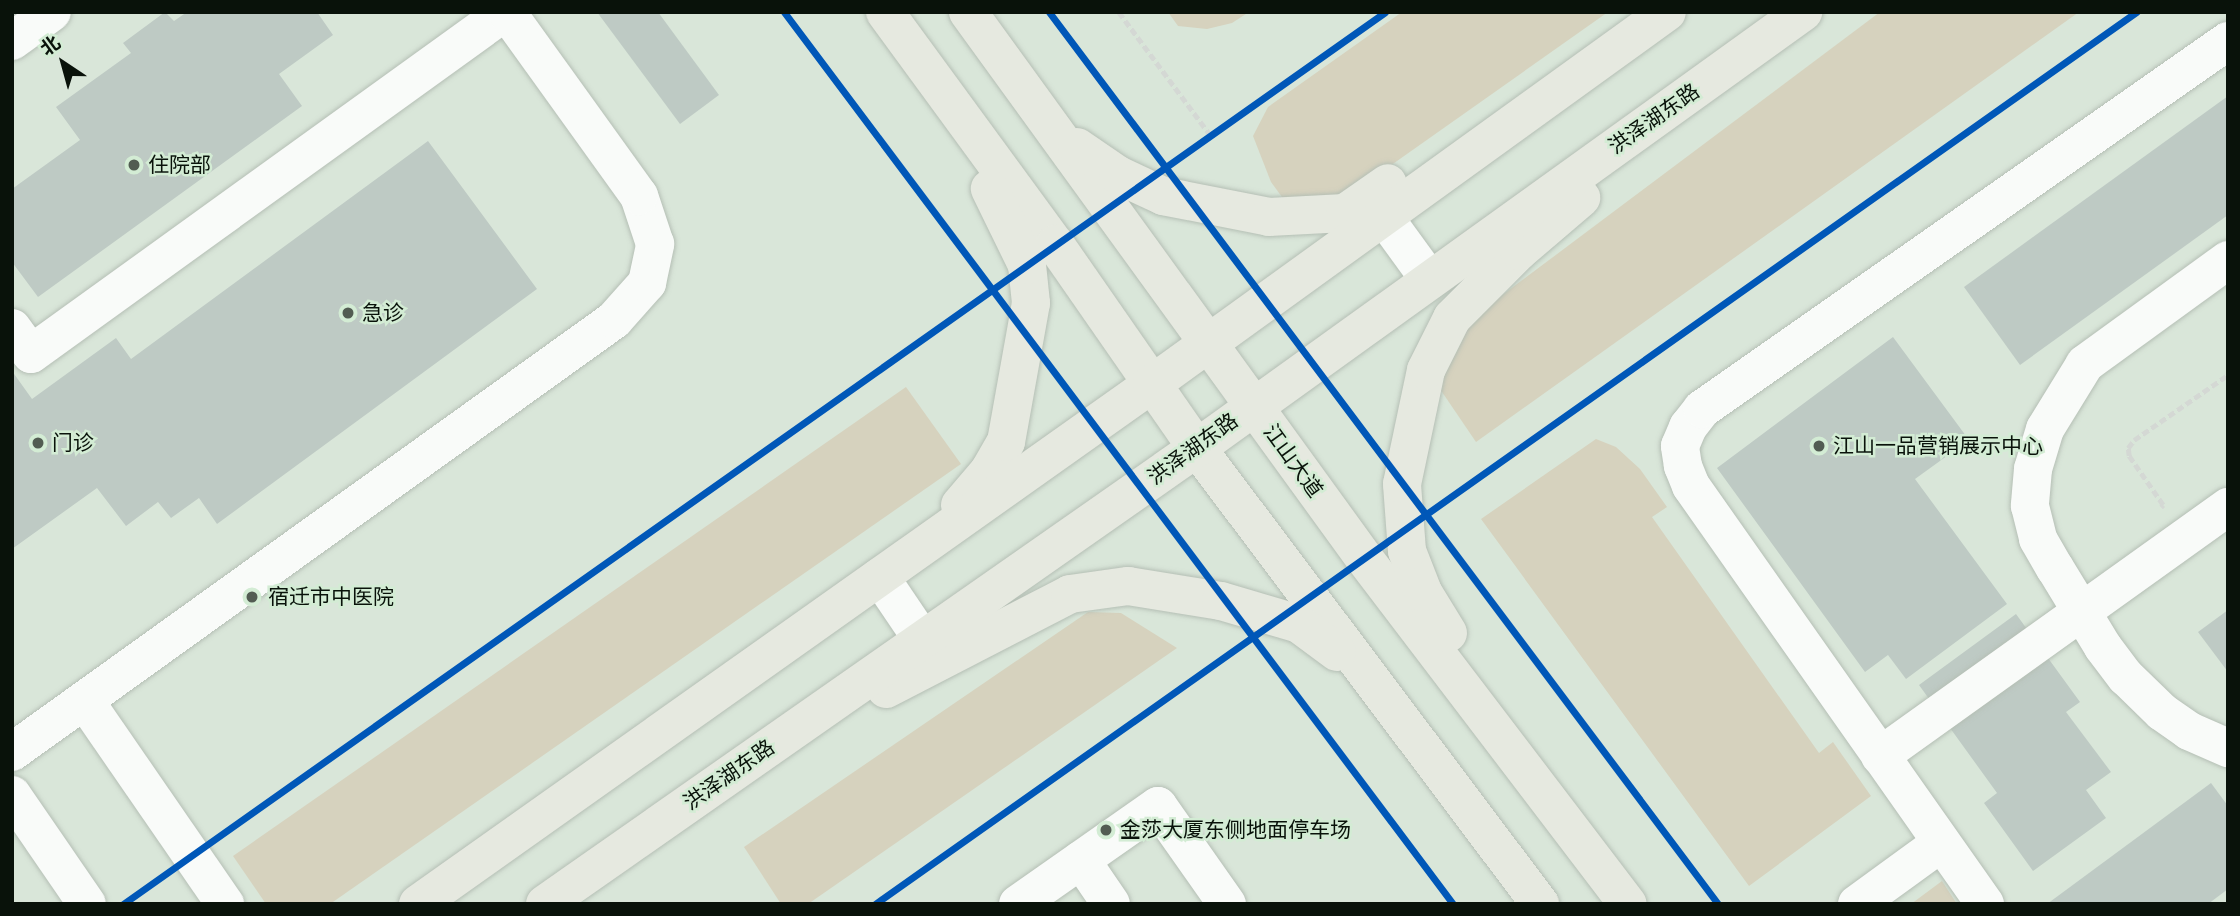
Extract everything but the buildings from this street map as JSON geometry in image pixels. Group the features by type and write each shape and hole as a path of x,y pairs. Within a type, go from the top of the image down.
{"main road":[{"name":"江山大道","path":"968,12 1252,405 1628,904"},
{"path":"1056,133 1118,175 1163,196 1269,217 1345,213 1642,12"},
{"path":"418,904 1152,384 1667,12"},
{"name":"洪泽湖东路","path":"545,904 1197,447 1803,12"},
{"path":"895,27 1055,244 1197,447 1540,904"},
{"path":"895,27 1010,224 1027,265 1031,303 1006,442 989,471 930,542"},
{"path":"1567,824 1423,592 1407,551 1402,484 1426,370 1451,318 1519,251 1770,36"},
{"path":"756,756 1070,594 1128,586 1221,601 1299,624 1366,673"}],"lane":[{"path":"12,41 52,12"},
{"path":"12,328 30,354 506,12 639,197 655,244 647,283 614,320 12,752"},
{"path":"1985,904 1691,485 1683,466 1680,446 1688,428 1702,409 2228,41"},
{"path":"1384,217 1429,279"},
{"path":"2228,260 2085,364 2045,429 2033,469 2031,506 2038,539 2081,612 2126,677 2162,712 2189,731 2228,748"},
{"path":"1880,756 2228,507"},
{"path":"880,577 922,639"},
{"path":"85,701 225,904"},
{"path":"12,794 88,904"},
{"path":"1018,904 1158,806 1227,904"},
{"path":"1857,904 1941,843"},
{"path":"1081,860 1111,904"}],"path":[{"path":"1119,12 1211,136"},
{"path":"1200,144 1222,128"},
{"path":"2153,513 2164,505 2129,456 2128,447 2228,375"}],"shaded area":[{"path":"1168,12 1249,12 1232,23 1207,29 1178,26"},
{"path":"1402,12 1608,12 1346,197 1282,197 1271,182 1253,136 1268,107"},
{"path":"1880,12 2079,12 1476,442 1440,389 1442,361 1477,314"},
{"path":"906,387 961,464 330,904 266,904 233,856"},
{"path":"1596,439 1616,447 1640,469 1667,507 1652,517 1819,753 1833,742 1871,796 1749,886 1481,519"},
{"path":"1088,612 1121,613 1177,648 808,904 781,904 744,847"},
{"path":"1942,881 1957,904 1911,904"}],"cycle path":[{"path":"784,12 1453,904"},
{"path":"1049,12 1718,904"},
{"path":"123,904 1385,12"},
{"path":"875,904 2136,12"}],"place":[{"name":"住院部","path":"134,165"},
{"name":"急诊","path":"348,313"},
{"name":"门诊","path":"38,443"},
{"name":"江山一品营销展示中心","path":"1819,446"},
{"name":"宿迁市中医院","path":"252,597"},
{"name":"金莎大厦东侧地面停车场","path":"1106,830"}]}
